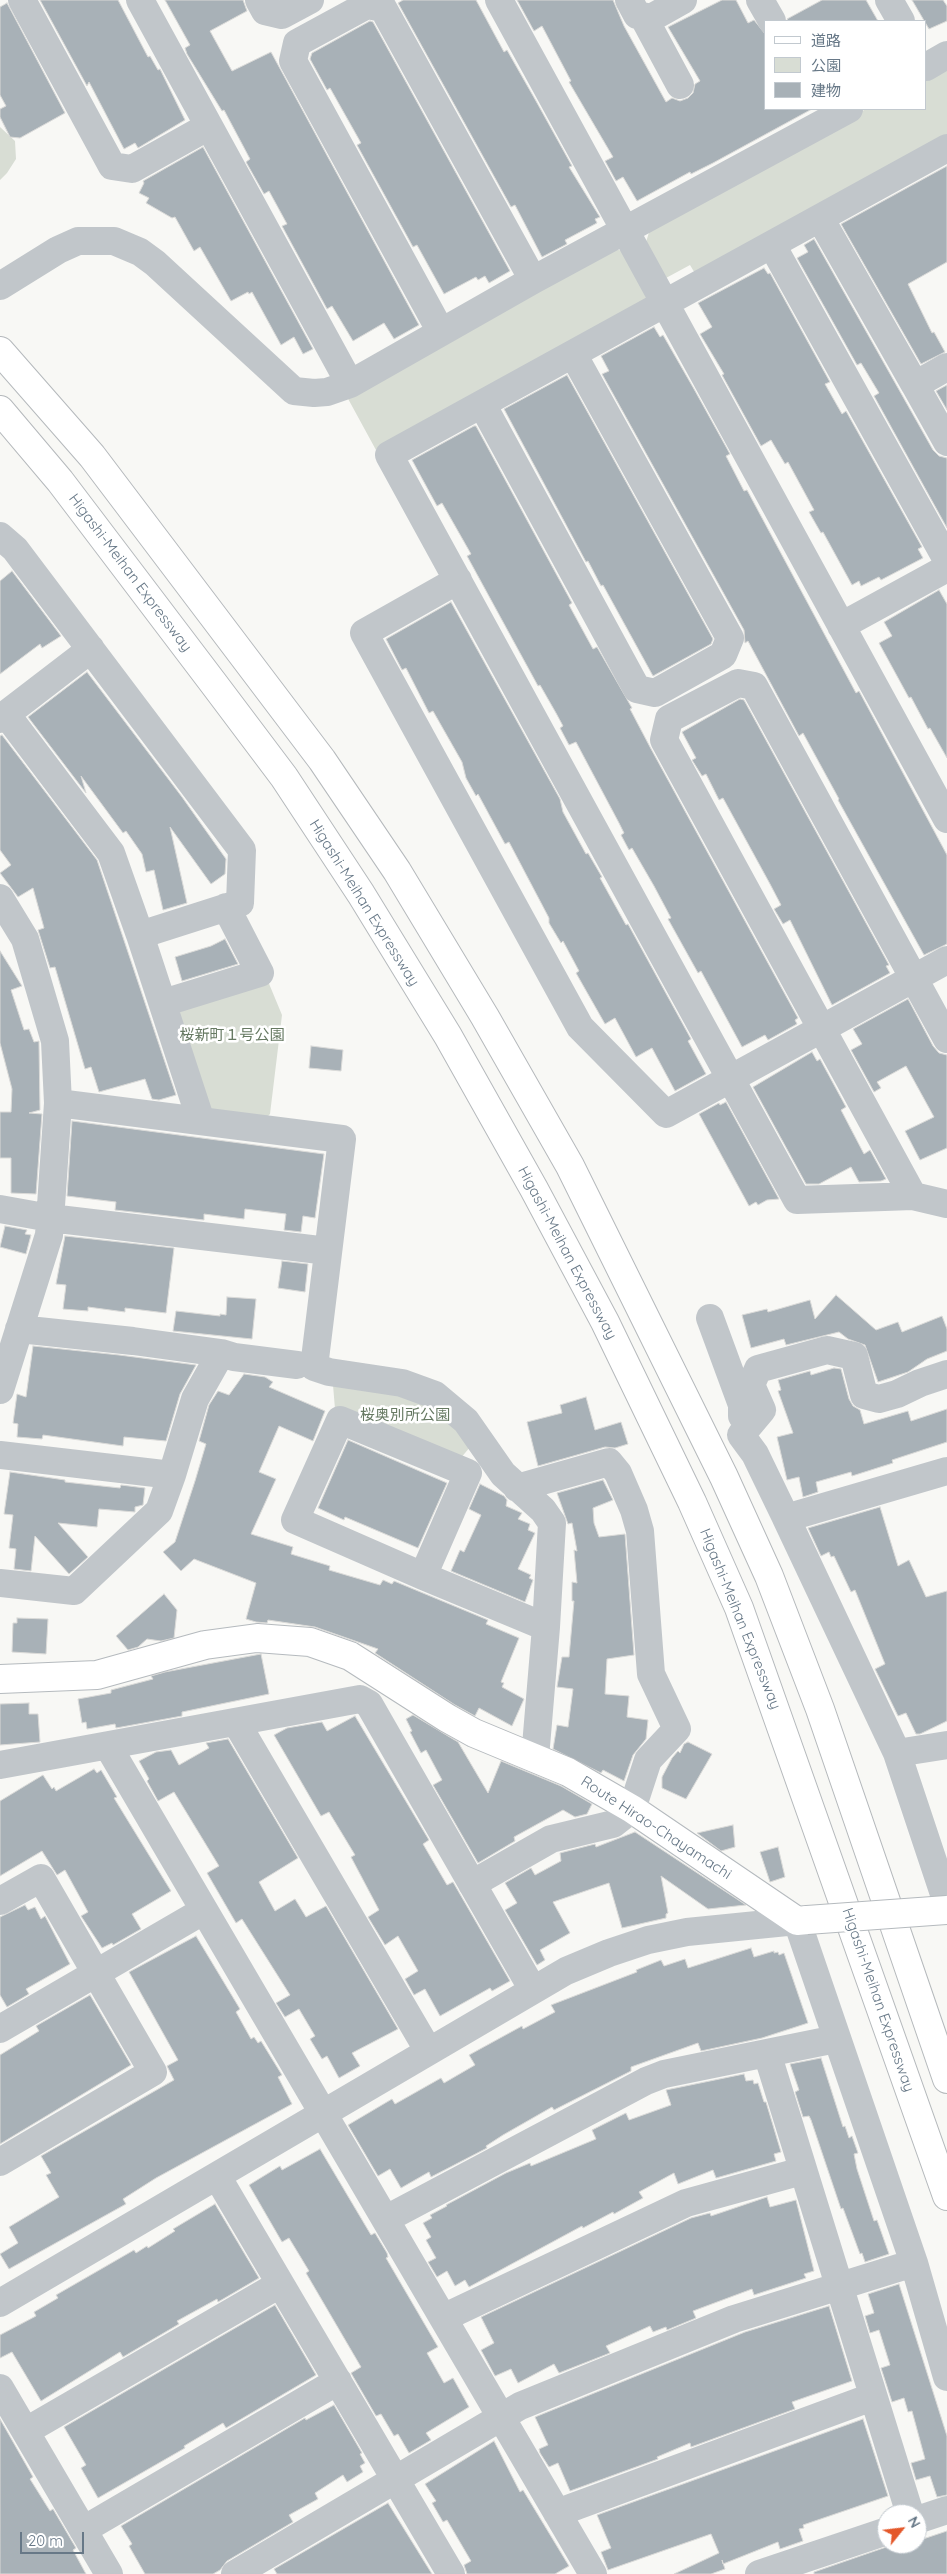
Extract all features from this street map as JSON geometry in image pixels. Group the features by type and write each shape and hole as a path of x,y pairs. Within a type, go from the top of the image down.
{"main road":[{"path":"0,351 92,456 322,760 397,872 485,1017 570,1166 706,1441 769,1576 820,1709 947,2079"},
{"name":"Higashi-Meihan Expressway","path":"0,410 60,481 284,777 362,894 442,1028 548,1214 605,1322 692,1502 739,1608 947,2196"},
{"name":"Route Hirao-Chayamachi","path":"0,1679 96,1675 205,1644 257,1638 298,1640 350,1656 447,1718 474,1733 568,1772 632,1809 802,1921"},
{"path":"802,1921 947,1910"}],"street":[{"path":"22,0 112,166 132,169 209,126"},
{"path":"140,0 350,384"},
{"path":"259,0 265,11 282,15 310,0"},
{"path":"498,0 947,819"},
{"path":"636,9 651,18 683,0"},
{"path":"760,0 771,20"},
{"path":"889,0 900,20"},
{"path":"297,43 366,3 383,8 533,280"},
{"path":"636,9 680,85"},
{"path":"282,15 297,43 293,61 441,332"},
{"path":"927,66 947,55"},
{"path":"0,286 58,250 78,241 114,241 140,252 155,263 294,391 314,393 350,384 832,113"},
{"path":"947,148 389,455 797,1200 913,1196 947,1204"},
{"path":"820,218 947,442"},
{"path":"772,244 947,560"},
{"path":"482,404 637,688 655,692 723,655 730,638 573,354"},
{"path":"915,385 947,367"},
{"path":"5,549 91,649 242,850 240,903 140,935"},
{"path":"841,626 947,568"},
{"path":"458,580 364,633 580,1027 666,1114 947,960"},
{"path":"91,649 3,716 110,853 140,935 201,1121"},
{"path":"723,655 738,683"},
{"path":"669,720 738,683 754,686 947,1039"},
{"path":"655,692 669,720 664,740 913,1196"},
{"path":"0,898 25,939 55,1041 58,1104 49,1235 0,1390"},
{"path":"163,1003 260,973 226,907"},
{"path":"58,1104 342,1138 314,1367 329,1372 408,1384 435,1395 466,1421 503,1474 542,1510 552,1524 535,1758"},
{"path":"0,1209 50,1218 328,1251"},
{"path":"710,1318 742,1405 741,1434 755,1454 898,1753 947,1903"},
{"path":"19,1329 132,1341 297,1365"},
{"path":"741,1434 762,1410 751,1385 758,1369 827,1350 854,1356 864,1395 879,1398 896,1394 947,1374"},
{"path":"0,1583 74,1591 159,1511 195,1399 221,1353"},
{"path":"423,1576 468,1473 340,1420 295,1520 423,1576 546,1626"},
{"path":"0,1455 172,1475"},
{"path":"472,1884 551,1839 613,1824 632,1809 648,1760 677,1729 651,1674 640,1531 634,1510 618,1473 609,1462 517,1488"},
{"path":"786,1518 947,1471"},
{"path":"0,1765 360,1699 369,1704 533,1990"},
{"path":"236,1722 428,2050"},
{"path":"898,1753 947,1744"},
{"path":"108,1746 593,2574"},
{"path":"0,1901 41,1878 153,2072 0,2162"},
{"path":"0,2029 204,1911"},
{"path":"0,2303 428,2050 585,1962 648,1940 687,1932 802,1921 836,2039 914,2263 947,2377"},
{"path":"386,2218 646,2081 664,2074 836,2039"},
{"path":"767,2052 802,2171 907,2504"},
{"path":"443,2318 686,2203 802,2171"},
{"path":"217,2176 451,2574"},
{"path":"234,2574 520,2406 734,2319 914,2263"},
{"path":"26,2431 280,2284"},
{"path":"83,2530 338,2381"},
{"path":"0,2388 109,2574"},
{"path":"557,2513 872,2396"},
{"path":"927,2517 947,2510"},
{"path":"759,2574 877,2534"}],"green space":[{"path":"947,64 947,136 696,275 690,265 666,278 646,242 651,226 864,110 927,110 927,75"},
{"path":"0,127 15,141 16,159 0,180"},
{"path":"613,249 624,251 651,301 376,450 346,395"},
{"name":"桜新町１号公園","path":"265,974 282,1015 270,1114 264,1120 216,1114 208,1108 173,1005"},
{"name":"桜奥別所公園","path":"333,1385 410,1394 458,1428 471,1446 459,1460 335,1409"}],"building":[{"path":"40,0 118,0 148,57 150,56 158,70 160,69 185,120 138,148 135,143 124,149 89,82 87,86"},
{"path":"165,0 243,0 247,11 210,31 232,71 271,52 419,325 394,339 384,323 353,341 332,306 327,309 282,226 287,224 269,191 264,194 246,162 250,159 224,110 222,111 187,54 185,48 190,45"},
{"path":"403,0 476,0 504,52 507,50 536,101 572,166 569,167 600,217 595,219 597,223 565,240 567,244 542,257 515,205 511,207 398,3"},
{"path":"517,0 613,0 624,26 666,102 672,98 680,101 688,98 693,93 695,84 700,81 668,27 722,0 736,0 748,23 754,20 764,32 764,110 810,110 713,163 691,174 690,172 637,201 623,177 616,181 605,161 613,157 569,82 571,81 542,26 534,31"},
{"path":"822,0 866,0 877,20 788,20"},
{"path":"912,0 943,0 947,6 947,21 929,29 927,20 924,20"},
{"path":"7,3 65,113 20,138 10,137 0,117 0,109 6,106 0,95 0,7"},
{"path":"370,21 373,22 510,271 489,283 485,276 478,280 476,277 444,294 417,245 413,247 357,145 361,143 330,88 327,90 310,59 312,53"},
{"path":"203,147 313,349 303,354 294,337 281,345 252,292 249,294 248,292 231,301 200,247 194,251 175,217 172,218 146,203 149,198 139,193 144,183 143,181"},
{"path":"947,166 947,262 908,284 932,333 934,332 945,352 921,364 841,224"},
{"path":"814,239 933,450 939,456 947,458 947,528 874,396 879,393 861,363 857,365 797,258 808,252 804,245"},
{"path":"764,268 768,274 770,273 830,382 825,384 842,414 846,411 922,547 918,549 923,558 881,580 879,577 861,586 859,581 852,585 823,532 821,533 809,512 814,510 788,462 785,464 771,440 761,446 722,375 724,374 700,334 712,327 698,303"},
{"path":"654,327 660,337 663,335 694,389 730,454 726,456 744,491 747,490 856,693 859,691 947,855 947,944 924,955 803,733 799,736 748,641 745,643 744,630 602,374 609,371 601,356"},
{"path":"567,375 713,639 711,644 653,676 603,585 601,586 588,561 586,562 504,409"},
{"path":"947,385 947,410 936,391"},
{"path":"476,426 572,603 569,605 593,649 597,647 632,708 630,709 650,747 798,1018 795,1020 797,1024 768,1040 765,1035 742,1047 701,971 698,973 668,919 671,918 654,886 632,848 629,850 621,835 624,833 576,742 569,745 560,728 563,726 556,713 540,685 538,686 467,556 471,554 442,503 437,506 412,460"},
{"path":"12,571 61,636 42,648 40,644 0,674 0,581"},
{"path":"939,590 947,604 947,758 930,728 928,729 911,697 909,698 879,643 892,636 884,622"},
{"path":"451,602 560,799 563,812 586,854 588,853 602,877 600,878 626,925 628,924 691,1039 688,1041 706,1074 675,1091 652,1048 636,1057 615,1018 605,1024 576,973 579,971 563,941 561,943 549,923 549,918 509,842 505,844 478,794 476,796 466,778 462,762 433,711 429,713 406,668 402,670 386,639"},
{"path":"87,672 182,797 226,859 225,874 211,884 170,827 187,903 163,910 154,870 146,872 142,854 126,831 123,833 81,776 86,793 28,717"},
{"path":"740,699 744,700 889,965 886,966 890,973 832,1005 790,920 783,924 774,909 781,905 723,798 719,800 706,774 702,776 692,760 696,758 682,732"},
{"path":"2,735 97,860 176,1095 159,1100 152,1099 145,1079 99,1092 91,1067 85,1069 55,967 50,968 38,930 44,928 33,888 18,897 0,873 11,865 0,850 0,736"},
{"path":"225,939 238,964 182,981 175,957 211,946"},
{"path":"0,951 22,986 11,990 24,1030 29,1029 34,1042 39,1041 40,1110 29,1113 42,1114 36,1194 11,1193 11,1158 0,1158 0,1112 11,1112 12,1089 0,1043"},
{"path":"908,999 933,1046 939,1053 947,1055 947,1148 920,1160 905,1131 934,1117 906,1066 877,1082 881,1088 874,1092 851,1050 862,1044 853,1029"},
{"path":"311,1046 343,1050 341,1071 309,1068"},
{"path":"812,1052 817,1061 820,1059 846,1107 841,1110 864,1154 870,1150 886,1179 859,1182 851,1167 819,1184 806,1184 753,1087"},
{"path":"726,1102 779,1199 767,1200 758,1205 756,1202 749,1206 699,1114 719,1103 720,1105"},
{"path":"72,1121 324,1154 315,1218 303,1216 301,1232 284,1230 286,1214 245,1209 244,1219 204,1214 204,1220 115,1210 116,1202 67,1196"},
{"path":"5,1226 27,1230 25,1234 31,1235 26,1254 0,1247"},
{"path":"65,1236 174,1248 166,1313 125,1308 125,1312 88,1307 88,1311 63,1309 66,1285 56,1284"},
{"path":"282,1261 308,1264 305,1292 278,1288"},
{"path":"836,1295 876,1330 898,1322 902,1332 942,1316 947,1329 947,1351 927,1359 908,1372 878,1382 865,1345 848,1339 839,1332 786,1345 784,1339 751,1348 742,1315 767,1309 768,1312 810,1300 815,1319"},
{"path":"227,1297 256,1299 252,1339 173,1331 176,1311 226,1315"},
{"path":"33,1346 196,1365 180,1394 166,1441 124,1437 123,1446 43,1435 42,1439 17,1437 18,1424 13,1423 17,1394 26,1397"},
{"path":"834,1368 841,1369 849,1399 853,1406 860,1410 864,1424 908,1411 911,1421 947,1409 947,1442 892,1460 893,1463 852,1476 851,1472 816,1482 818,1492 803,1497 799,1477 787,1480 777,1437 793,1433 778,1391 781,1390 778,1380 810,1371 811,1375"},
{"path":"244,1374 265,1377 273,1382 269,1387 325,1411 313,1441 279,1426 259,1472 276,1479 251,1534 293,1547 291,1554 330,1566 329,1570 380,1585 383,1580 392,1584 394,1581 488,1620 486,1624 519,1638 501,1682 504,1683 502,1687 524,1699 512,1726 479,1708 475,1716 455,1705 375,1653 378,1649 315,1627 268,1620 267,1623 256,1622 246,1619 256,1583 194,1559 181,1571 163,1552 175,1542 195,1481 206,1444 199,1441 209,1405 218,1391 229,1395"},
{"path":"586,1397 595,1430 621,1422 628,1444 615,1448 605,1447 538,1466 527,1422 562,1413 560,1405"},
{"path":"348,1440 447,1483 418,1548 345,1517 344,1520 318,1508"},
{"path":"10,1472 65,1480 65,1482 120,1488 121,1485 145,1488 143,1505 135,1507 135,1512 99,1509 97,1527 58,1523 88,1557 69,1574 35,1536 31,1571 14,1569 16,1549 9,1548 13,1515 4,1514"},
{"path":"603,1480 613,1500 593,1508 594,1523 599,1537 625,1534 634,1655 607,1659 605,1694 629,1696 627,1717 648,1720 646,1739 633,1755 624,1781 603,1770 601,1773 553,1749 557,1725 568,1727 573,1689 557,1687 562,1657 569,1657 574,1601 572,1601 572,1582 577,1583 574,1550 577,1551 572,1523 568,1524 557,1493"},
{"path":"480,1484 504,1496 507,1500 506,1506 522,1513 518,1519 530,1524 528,1530 535,1533 518,1569 531,1575 529,1578 533,1580 525,1602 451,1571 460,1550 464,1552 481,1515 469,1509"},
{"path":"880,1507 898,1566 909,1560 926,1597 947,1591 947,1721 920,1734 916,1734 906,1713 898,1716 875,1669 885,1664 855,1590 851,1592 834,1556 831,1557 829,1552 821,1556 808,1528"},
{"path":"164,1594 177,1610 174,1638 161,1641 147,1639 138,1647 128,1650 116,1636"},
{"path":"17,1618 48,1619 46,1654 12,1652 13,1623 17,1623"},
{"path":"261,1654 269,1694 182,1712 182,1716 116,1728 115,1724 87,1729 86,1722 82,1723 78,1699 111,1693 111,1690 153,1679 151,1676 165,1672"},
{"path":"29,1703 29,1714 38,1714 40,1742 0,1745 0,1704"},
{"path":"413,1715 458,1742 488,1793 501,1761 561,1786 592,1804 587,1814 575,1817 563,1810 514,1837 515,1841 478,1863 433,1785 442,1780 426,1750 421,1753 410,1732 412,1731 406,1719"},
{"path":"355,1716 429,1840 423,1844 447,1885 453,1882 510,1981 492,1991 490,1988 440,2016 425,1989 414,1995 405,1979 418,1971 398,1936 385,1945 368,1917 379,1910 351,1857 355,1855 329,1812 321,1816 274,1735 287,1728 322,1722 327,1731"},
{"path":"228,1739 298,1858 259,1882 275,1911 295,1899 306,1917 326,1906 398,2029 352,2053 360,2066 339,2078 327,2056 322,2059 310,2039 315,2036 299,2009 285,2017 276,2003 290,1995 242,1919 236,1923 207,1873 219,1866 174,1792 158,1801 139,1761 156,1752 171,1750 179,1765 209,1748 206,1743"},
{"path":"688,1742 712,1754 686,1799 662,1788 662,1777 672,1758 678,1751 680,1753 684,1744"},
{"path":"94,1769 97,1773 101,1770 117,1797 114,1798 171,1891 132,1914 141,1929 113,1945 112,1943 102,1948 81,1916 88,1912 65,1870 57,1875 42,1851 0,1876 0,1801 43,1775 52,1789 54,1787 56,1791"},
{"path":"733,1825 735,1847 721,1851 697,1833"},
{"path":"635,1832 746,1905 708,1909 661,1876 668,1913 666,1918 622,1928 609,1883 553,1902 570,1933 540,1950 545,1960 537,1965 505,1910 517,1903 505,1883 531,1868 535,1875 561,1861 560,1853 595,1844 596,1847"},
{"path":"778,1847 785,1877 770,1882 760,1852"},
{"path":"25,1905 28,1910 35,1907 41,1919 45,1916 70,1964 26,1989 29,1994 7,2007 0,1995 0,1917"},
{"path":"196,1936 240,2009 236,2012 251,2039 254,2037 258,2043 261,2041 282,2075 278,2077 292,2104 156,2178 123,2199 126,2204 9,2269 0,2254 18,2243 9,2227 59,2197 46,2175 51,2173 41,2156 174,2080 167,2066 178,2060 129,1972"},
{"path":"751,1948 754,1957 774,1951 774,1953 778,1952 779,1955 784,1953 808,2023 762,2038 701,2051 698,2043 631,2067 631,2071 554,2110 552,2107 503,2135 486,2146 487,2148 431,2177 429,2172 401,2188 390,2169 378,2176 348,2125 392,2099 395,2104 441,2078 444,2083 475,2065 469,2055 522,2026 523,2029 555,2012 551,2005 637,1972 636,1970 661,1960 664,1966 685,1959 688,1968"},
{"path":"90,1995 131,2065 0,2144 0,2055 39,2031 36,2026"},
{"path":"821,2058 843,2127 845,2126 849,2138 852,2136 858,2153 854,2154 857,2169 874,2221 877,2220 889,2254 865,2262 862,2253 860,2254 843,2208 841,2209 811,2120 809,2116 803,2117 795,2092 799,2090 790,2064"},
{"path":"744,2074 746,2081 753,2080 754,2084 758,2083 764,2102 766,2102 781,2152 774,2154 776,2161 716,2178 713,2170 678,2184 674,2173 639,2192 643,2198 614,2214 613,2212 583,2228 582,2226 469,2287 465,2280 455,2286 447,2271 437,2277 428,2262 436,2258 426,2240 431,2237 423,2223 432,2218 430,2215 506,2173 530,2163 531,2166 596,2139 592,2130 626,2113 629,2120 671,2105 666,2090"},
{"path":"320,2149 371,2235 375,2233 387,2253 388,2257 386,2258 438,2347 427,2353 444,2383 453,2378 469,2407 426,2433 431,2440 409,2453 398,2434 394,2436 381,2414 376,2416 351,2373 361,2367 306,2273 309,2271 289,2238 282,2242 249,2185 280,2166 282,2170"},
{"path":"767,2197 770,2207 796,2200 814,2271 804,2274 806,2278 754,2295 752,2289 693,2311 696,2318 667,2330 666,2327 653,2332 650,2326 606,2346 610,2353 559,2373 554,2364 518,2383 511,2369 495,2376 481,2350 494,2343 481,2317 691,2218 710,2213 711,2216"},
{"path":"215,2204 259,2278 218,2302 217,2299 177,2321 179,2324 123,2357 120,2352 41,2401 12,2352 0,2358 0,2335 36,2316 34,2312 58,2298 56,2295 134,2250 136,2253 147,2246 148,2248 175,2231 173,2229"},
{"path":"899,2284 947,2436 947,2495 937,2497 930,2476 916,2480 911,2463 925,2459 912,2411 908,2412 904,2398 892,2402 881,2368 890,2365 879,2330 870,2333 865,2316 874,2313 868,2294"},
{"path":"275,2305 316,2375 226,2428 223,2423 184,2446 185,2448 98,2498 81,2468 86,2465 64,2427"},
{"path":"829,2306 852,2381 792,2402 795,2409 691,2447 690,2443 657,2457 658,2459 570,2491 558,2463 549,2467 540,2453 539,2449 548,2445 535,2417 745,2332"},
{"path":"334,2405 362,2453 360,2454 365,2463 360,2466 363,2472 347,2482 343,2475 315,2493 318,2499 289,2515 293,2522 227,2561 220,2570 213,2574 145,2574 129,2546 132,2544 121,2526 305,2418 306,2420"},
{"path":"0,2419 33,2477 30,2479 50,2511 53,2509 76,2548 73,2550 86,2574 0,2574"},
{"path":"863,2419 888,2496 803,2525 804,2528 799,2529 803,2541 780,2549 778,2542 723,2564 725,2569 711,2574 674,2574 719,2553 711,2534 608,2570 601,2552 611,2548 597,2515"},
{"path":"494,2441 520,2492 523,2490 569,2566 555,2574 467,2574 464,2565 471,2561 447,2520 443,2522 432,2503 436,2501 425,2484"},
{"path":"388,2503 432,2574 277,2574 274,2569"},
{"path":"947,2531 947,2574 814,2574 814,2572 877,2550 877,2554 927,2554 927,2538"}]}
